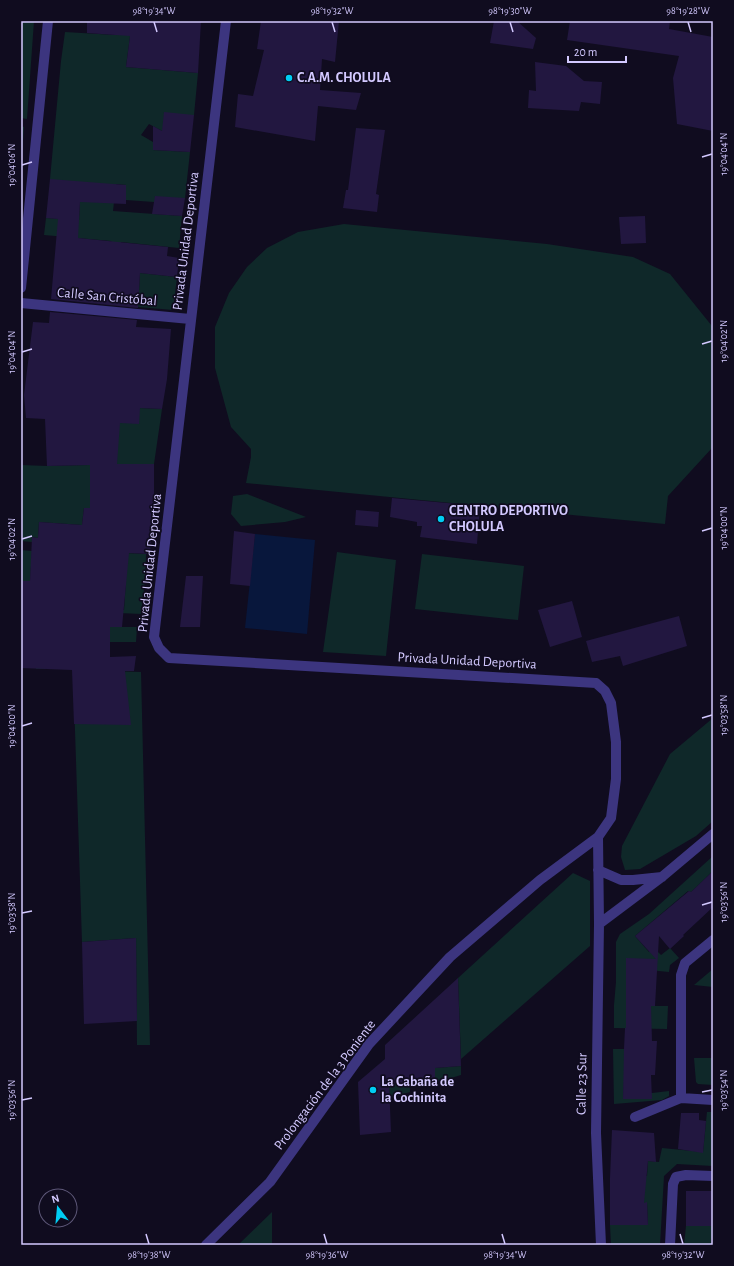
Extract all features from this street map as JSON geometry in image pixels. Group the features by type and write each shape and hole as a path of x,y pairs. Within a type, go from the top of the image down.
{"street":[{"path":"21,288 48,21"},
{"name":"Privada Unidad Deportiva","path":"226,21 154,637 159,648 169,658 596,683 605,691 611,703 616,742 616,779 611,818 598,837"},
{"name":"Calle San Cristóbal","path":"21,303 190,319"},
{"path":"599,924 662,876 713,834"},
{"name":"Calle 23 Sur","path":"598,837 599,924 596,1133 601,1245"},
{"name":"Prolongación de la 3 Poniente","path":"206,1245 270,1182 369,1044 450,957 540,880 598,837"},
{"path":"598,870 620,880 633,880 662,876"},
{"path":"681,1098 682,975 685,963 713,940"},
{"path":"635,1117 681,1098 713,1100"},
{"path":"670,1245 673,1184 676,1177 686,1175 713,1176"}],"green space":[{"path":"21,21 34,21 27,119 21,118"},
{"path":"132,21 126,67 198,73 194,115 162,131 149,124 141,135 153,142 153,150 190,152 185,198 154,202 126,200 126,185 116,184 113,211 182,216 179,248 121,242 120,250 111,241 44,235 46,218 79,220 80,202 50,179 65,32 115,35"},
{"path":"21,126 24,127 21,169"},
{"path":"344,224 547,244 633,257 670,274 712,326 713,446 668,496 665,524 246,483 251,449 231,427 215,368 215,327 229,293 247,267 267,248 298,232"},
{"path":"140,273 177,277 173,310 138,307"},
{"path":"48,323 69,324 94,406 162,409 154,464 125,464 115,508 84,508 82,525 39,522 38,538 32,537 32,542 21,541 21,465 87,465 44,362"},
{"path":"247,494 306,517 285,522 241,526 231,514 233,496"},
{"path":"21,550 32,551 30,581 21,581"},
{"path":"337,552 396,560 386,656 323,652"},
{"path":"125,553 146,554 145,581 141,614 75,611 51,622 48,669 36,669 39,611 84,608 124,610 126,581"},
{"path":"422,554 524,566 518,620 415,609"},
{"path":"110,627 137,627 136,642 110,642"},
{"path":"73,670 141,672 150,1045 137,1045 136,938 82,942"},
{"path":"713,718 713,821 696,836 640,869 625,870 621,857 622,846 670,754"},
{"path":"713,856 713,871 691,892 688,891 635,936 649,952 653,947 661,955 670,948 679,958 670,965 669,972 649,970 650,959 626,959 626,1006 668,1006 667,1029 614,1028 616,942 620,934 649,914"},
{"path":"573,873 590,881 590,946 461,1059 458,978"},
{"path":"713,969 713,987 694,985"},
{"path":"613,1049 626,1049 623,1099 641,1099 641,1092 652,1093 669,1091 669,1096 662,1100 614,1104"},
{"path":"694,1058 713,1058 713,1085 698,1084 696,1082"},
{"path":"461,1066 461,1075 435,1083 435,1068"},
{"path":"409,1071 410,1092 390,1098 388,1078"},
{"path":"707,1112 713,1112 713,1166 677,1164 664,1176 660,1245 611,1245 610,1225 648,1225 647,1203 611,1205 610,1178 647,1176 648,1161 659,1162 662,1148 703,1152"},
{"path":"713,1211 713,1238 711,1239 711,1245 684,1245 686,1226 712,1226"},
{"path":"272,1212 272,1245 238,1245"}],"water":[{"path":"255,534 315,540 307,634 245,628"}],"building":[{"path":"87,21 201,21 198,73 126,67 130,36 87,33"},
{"path":"261,21 339,21 335,62 322,59 320,90 361,93 356,110 318,106 315,141 235,127 238,94 253,96 264,50 257,49"},
{"path":"494,21 517,21 536,38 533,49 490,43"},
{"path":"570,21 670,21 669,29 713,37 713,131 677,124 673,78 679,56 567,40"},
{"path":"535,62 566,66 584,81 602,82 600,104 581,102 579,111 528,108 529,90 536,91"},
{"path":"164,112 194,115 190,152 153,150 153,126 162,131"},
{"name":"C.A.M. CHOLULA","path":"356,128 385,130 376,194 379,195 377,212 343,208 346,190 348,190"},
{"path":"50,179 126,185 126,204 80,202 78,238 168,247 167,256 179,258 177,277 140,273 138,308 51,299 58,219 46,218"},
{"path":"155,196 185,198 182,216 152,214"},
{"path":"645,216 646,243 621,244 619,217"},
{"path":"50,312 137,320 136,327 171,329 167,379 162,409 140,408 139,424 120,423 117,464 154,464 154,496 150,554 129,553 122,627 110,627 110,657 136,656 134,671 125,671 131,725 74,724 72,670 21,668 21,581 30,581 32,537 38,538 39,522 82,525 84,508 90,508 90,465 47,466 45,419 26,418 24,395 33,322 49,323"},
{"name":"CENTRO DEPORTIVO CHOLULA","path":"392,498 480,506 477,544 420,537 422,526 417,526 417,522 390,517"},
{"path":"356,510 379,512 378,527 355,525"},
{"path":"234,531 255,534 250,586 230,584"},
{"path":"186,576 203,576 200,627 180,627"},
{"path":"572,601 582,637 550,647 538,610"},
{"path":"679,616 687,646 623,666 620,656 592,662 586,641"},
{"path":"713,871 713,907 670,949 659,936 655,1006 651,1006 652,1041 657,1041 655,1075 651,1075 652,1099 623,1099 626,1028 626,958 656,959 635,936 689,891 691,892"},
{"path":"136,938 137,1021 84,1024 82,942"},
{"path":"458,978 461,1066 435,1068 435,1083 389,1083 391,1132 360,1135 358,1082 385,1059 385,1045"},
{"path":"681,1113 699,1113 699,1120 706,1121 703,1153 678,1149"},
{"path":"612,1130 654,1133 656,1162 648,1161 644,1203 647,1202 648,1225 610,1225"},
{"path":"686,1191 713,1191 712,1226 686,1226"}],"place":[{"name":"C.A.M. CHOLULA","path":"289,78"},
{"name":"CENTRO DEPORTIVO CHOLULA","path":"441,519"},
{"name":"La Cabaña de la Cochinita","path":"373,1090"}]}
